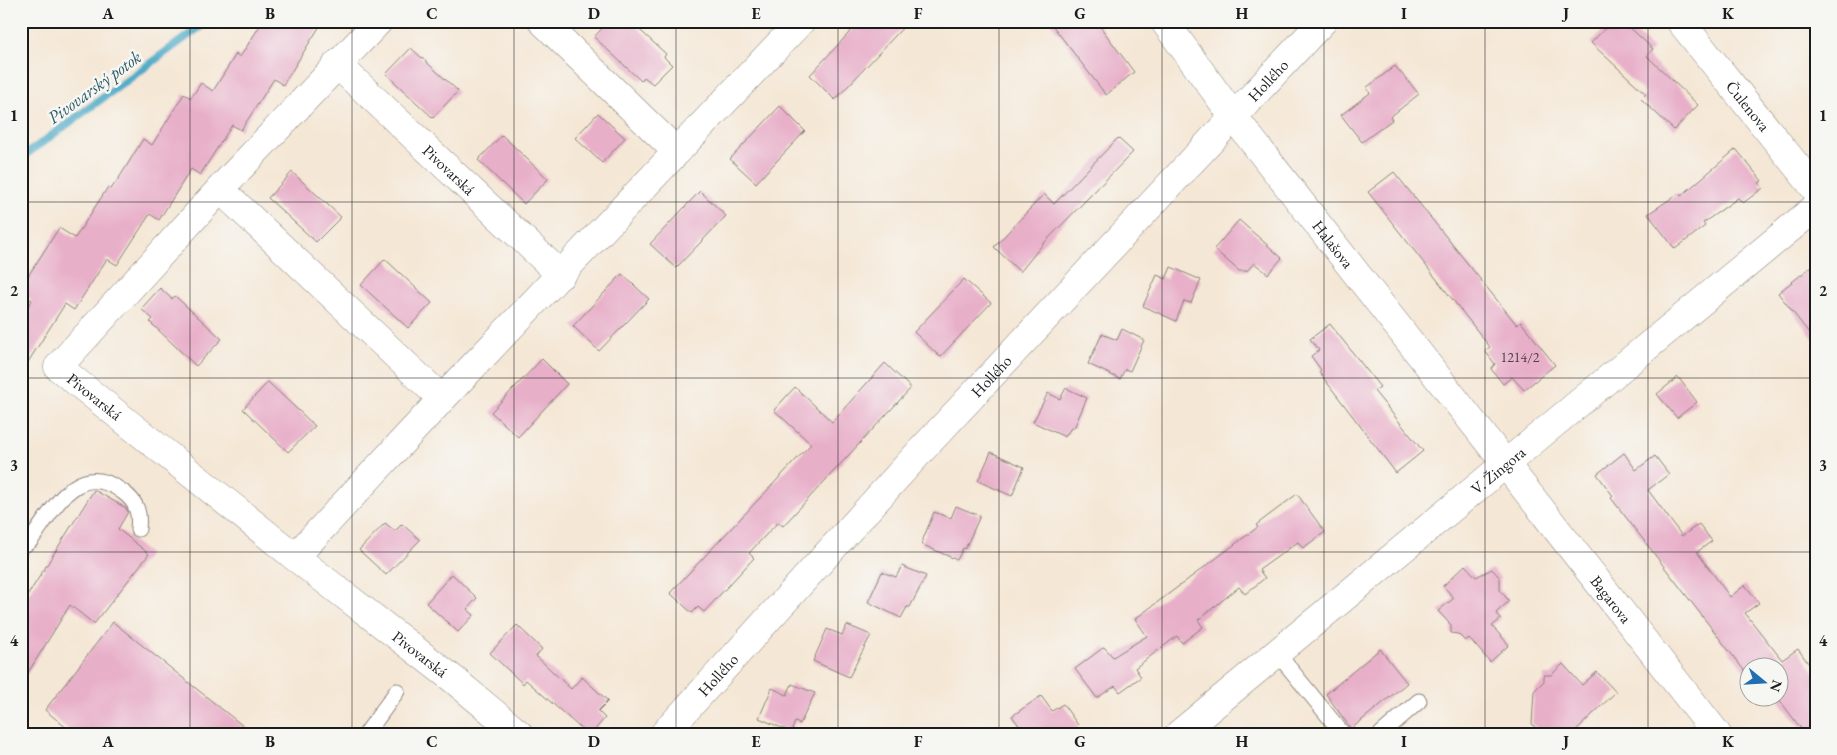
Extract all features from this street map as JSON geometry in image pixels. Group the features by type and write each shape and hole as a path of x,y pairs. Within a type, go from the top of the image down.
{"street":[{"name":"Pivovarská","path":"379,21 220,189 58,367 296,557 452,678 519,734"},
{"name":"Halašova","path":"1164,21 1233,116 1506,464"},
{"name":"Hollého","path":"664,734 916,456 1324,21"},
{"name":"Čulenova","path":"1680,21 1816,190"},
{"path":"547,23 677,152"},
{"path":"296,557 442,399 677,152 795,23"},
{"name":"Pivovarská","path":"337,64 561,275"},
{"path":"220,189 442,399"},
{"name":"V. Žingora","path":"1179,734 1816,207"},
{"name":"Bagarova","path":"1506,464 1717,734"}],"lane":[{"path":"21,547 30,541 69,490 86,480 108,484 130,497 137,506 139,517 138,529"},
{"path":"1277,653 1343,734"},
{"path":"366,734 397,691"},
{"path":"1381,734 1419,701"}],"building":[{"path":"263,21 323,21 283,85 274,79 241,130 232,125 200,175 191,169 159,220 150,214 117,265 107,259 74,310 65,304 21,373 21,317 32,300 21,293 21,287 59,228 75,238 108,187 111,189 121,175 143,139 152,145 184,94 191,98 201,83 213,91 236,54 240,57"},
{"path":"609,21 630,21 666,54 664,57 672,65 653,84 644,77 641,81 594,37"},
{"path":"860,21 909,21 835,100 810,75"},
{"path":"1049,21 1096,21 1134,72 1106,95"},
{"path":"1612,21 1623,21 1653,49 1647,56 1698,105 1674,130 1641,99 1646,94 1591,43"},
{"path":"411,48 458,91 433,118 386,74"},
{"path":"1395,66 1419,94 1390,117 1392,120 1362,142 1341,115 1370,93 1366,88"},
{"path":"780,106 805,131 756,183 730,159"},
{"path":"598,113 625,138 602,163 575,138"},
{"path":"502,135 548,179 524,204 478,160"},
{"path":"1118,138 1133,152 1043,244 1020,272 994,247 1044,194 1054,204"},
{"path":"1736,149 1762,181 1759,183 1763,188 1743,203 1738,198 1703,223 1705,226 1675,249 1648,214 1679,193 1681,196"},
{"path":"292,172 341,217 316,242 268,198"},
{"path":"1394,172 1517,325 1521,322 1555,365 1524,390 1512,377 1503,384 1491,369 1495,364 1485,351 1490,347 1368,192"},
{"path":"700,191 726,216 676,268 650,244"},
{"path":"1239,220 1282,258 1268,274 1254,263 1247,271 1239,271 1214,249"},
{"path":"385,259 432,303 408,328 361,285"},
{"path":"1816,263 1816,342 1778,293"},
{"path":"1171,267 1201,280 1191,303 1184,301 1176,321 1143,306 1157,275 1166,279"},
{"path":"622,274 649,299 599,351 573,326"},
{"path":"964,279 991,303 940,357 914,332"},
{"path":"160,288 172,299 175,296 222,339 196,366 150,322 153,319 141,309"},
{"path":"1330,324 1380,387 1374,391 1423,451 1396,473 1319,372 1321,370 1311,356 1319,350 1310,339"},
{"path":"1122,329 1144,340 1130,371 1125,369 1120,379 1088,364 1102,334 1117,340"},
{"path":"542,359 567,384 518,437 491,412"},
{"path":"885,363 911,388 783,526 778,522 749,553 754,558 704,612 698,607 692,613 670,593 811,444 774,410 795,387 832,422"},
{"path":"1678,377 1697,402 1677,418 1657,394"},
{"path":"268,382 315,426 288,452 243,409"},
{"path":"1066,388 1087,398 1074,428 1071,428 1065,437 1033,422 1048,393 1060,399"},
{"path":"991,452 1024,467 1012,496 978,481"},
{"path":"1624,453 1636,470 1655,456 1669,474 1648,490 1682,536 1699,524 1712,541 1697,552 1730,597 1745,585 1759,603 1745,613 1780,658 1740,658 1740,665 1611,498 1613,496 1597,474"},
{"path":"94,490 126,508 128,512 118,529 149,554 94,624 70,605 21,684 21,606"},
{"path":"1297,494 1325,532 1303,548 1298,542 1259,570 1265,578 1245,594 1239,587 1198,620 1203,627 1182,643 1177,636 1135,668 1141,677 1120,692 1115,686 1097,698 1075,669 1104,647 1113,657 1147,636 1135,619 1258,527 1256,525"},
{"path":"956,506 980,516 965,549 963,548 957,560 921,544 934,512 951,518"},
{"path":"385,523 395,531 402,524 420,540 386,575 359,550"},
{"path":"1465,565 1476,577 1492,569 1500,578 1500,590 1509,601 1496,613 1501,619 1492,626 1509,645 1490,662 1469,638 1465,641 1458,634 1451,633 1451,625 1438,611 1454,598 1443,586"},
{"path":"902,566 926,576 910,607 907,607 901,618 868,602 882,572 896,577"},
{"path":"452,574 477,598 467,609 474,615 458,632 426,603"},
{"path":"113,622 253,734 74,734 45,710"},
{"path":"517,625 542,649 536,656 571,689 582,677 608,701 598,711 605,718 591,734 587,734 526,680 523,684 490,653"},
{"path":"847,625 871,635 849,677 813,661 827,629 842,635"},
{"path":"1380,649 1407,683 1351,729 1326,694"},
{"path":"1798,649 1816,674 1816,734 1805,734 1786,708 1790,708 1790,658 1785,658"},
{"path":"1563,664 1582,685 1597,672 1616,692 1572,734 1540,732 1532,724 1534,691 1544,681 1544,675 1551,675"},
{"path":"792,684 815,693 800,724 795,722 791,732 759,718 772,688 787,695"},
{"path":"1041,696 1052,711 1063,704 1078,725 1067,734 1020,734 1023,731 1012,716"}],"waterway":[{"name":"Pivovarský potok","path":"21,158 208,21"}]}
